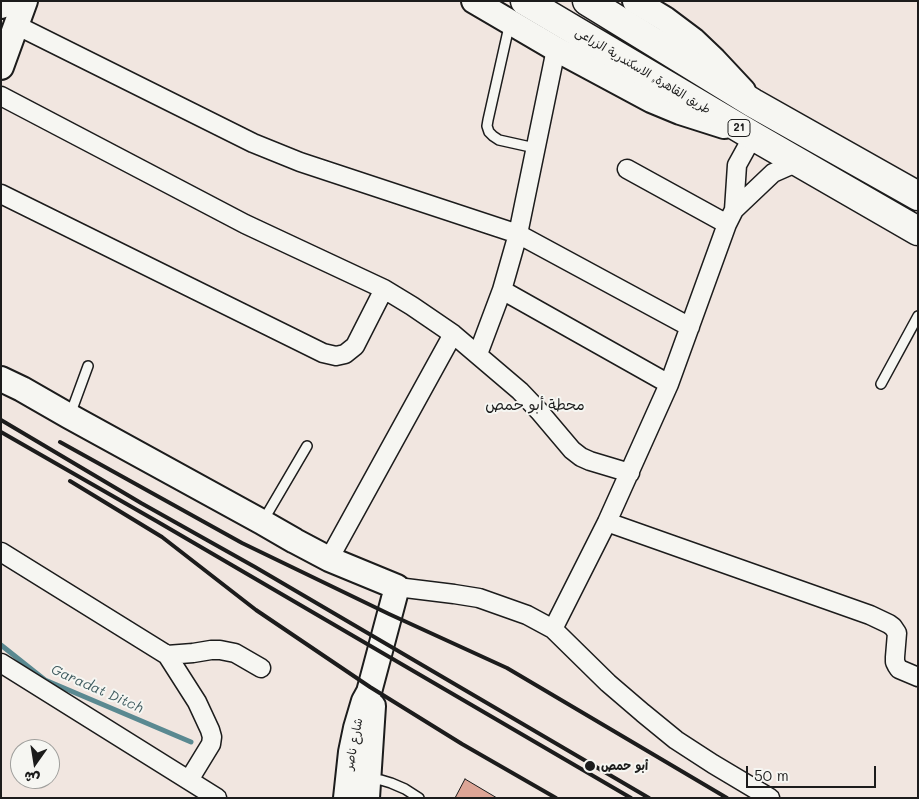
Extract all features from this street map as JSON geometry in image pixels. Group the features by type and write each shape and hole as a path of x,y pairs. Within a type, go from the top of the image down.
{"highway":[{"name":"21","path":"587,1 754,103 918,196"},
{"name":"طريق القاهرة, الاسكندرية الزراعى","path":"517,12 562,23 747,133 918,231"}],"street":[{"path":"1,6 3,1"},
{"path":"1,67 25,1"},
{"path":"474,1 517,12 556,49 650,100 680,112 747,133 737,165 730,217 669,384 607,522 553,629"},
{"path":"635,1 665,18 693,40 754,103"},
{"path":"16,26 253,143 300,162 518,234 690,327"},
{"path":"478,354 502,290 518,234 556,49"},
{"path":"1,96 244,224 384,289 454,334 478,354 520,391 576,454 590,462 630,473"},
{"path":"730,217 773,173 798,162"},
{"path":"627,169 730,217"},
{"path":"1,194 323,353 336,356 345,354 355,346 384,289"},
{"path":"502,290 669,384"},
{"path":"329,559 454,334"},
{"path":"1,364 12,384 329,559 396,587 479,598 527,615 553,629 608,683 676,740 770,798"},
{"path":"607,522 870,615 889,624 896,630 898,636 895,657 897,666 899,669 918,678"},
{"path":"1,552 167,655 197,702 210,730 211,744 189,780"},
{"name":"شارع ناصر","path":"346,798 356,728 369,692 396,587"},
{"path":"167,655 220,650 235,653 261,668"},
{"path":"1,663 217,798"},
{"name":"شارع ناصر","path":"368,789 374,703 369,692"}],"lane":[{"path":"517,12 488,126 490,132 499,140 535,148"},
{"path":"880,384 918,316"},
{"path":"69,416 88,366"},
{"path":"262,522 307,446"},
{"path":"368,789 381,780 392,783 420,798"}],"building":[{"path":"465,779 497,798 455,798"}],"waterway":[{"name":"Garadat Ditch","path":"1,645 45,680 191,742"}],"railway":[{"path":"1,420 649,798"},
{"path":"1,432 631,798"},
{"path":"60,442 242,543 389,614 507,668 727,798"},
{"path":"70,481 162,537 256,610 370,687 462,744 556,798"}],"place":[{"name":"أبو حمص","path":"590,766"}],"district":[{"name":"محطة أبو حمص","path":"535,405"}]}
